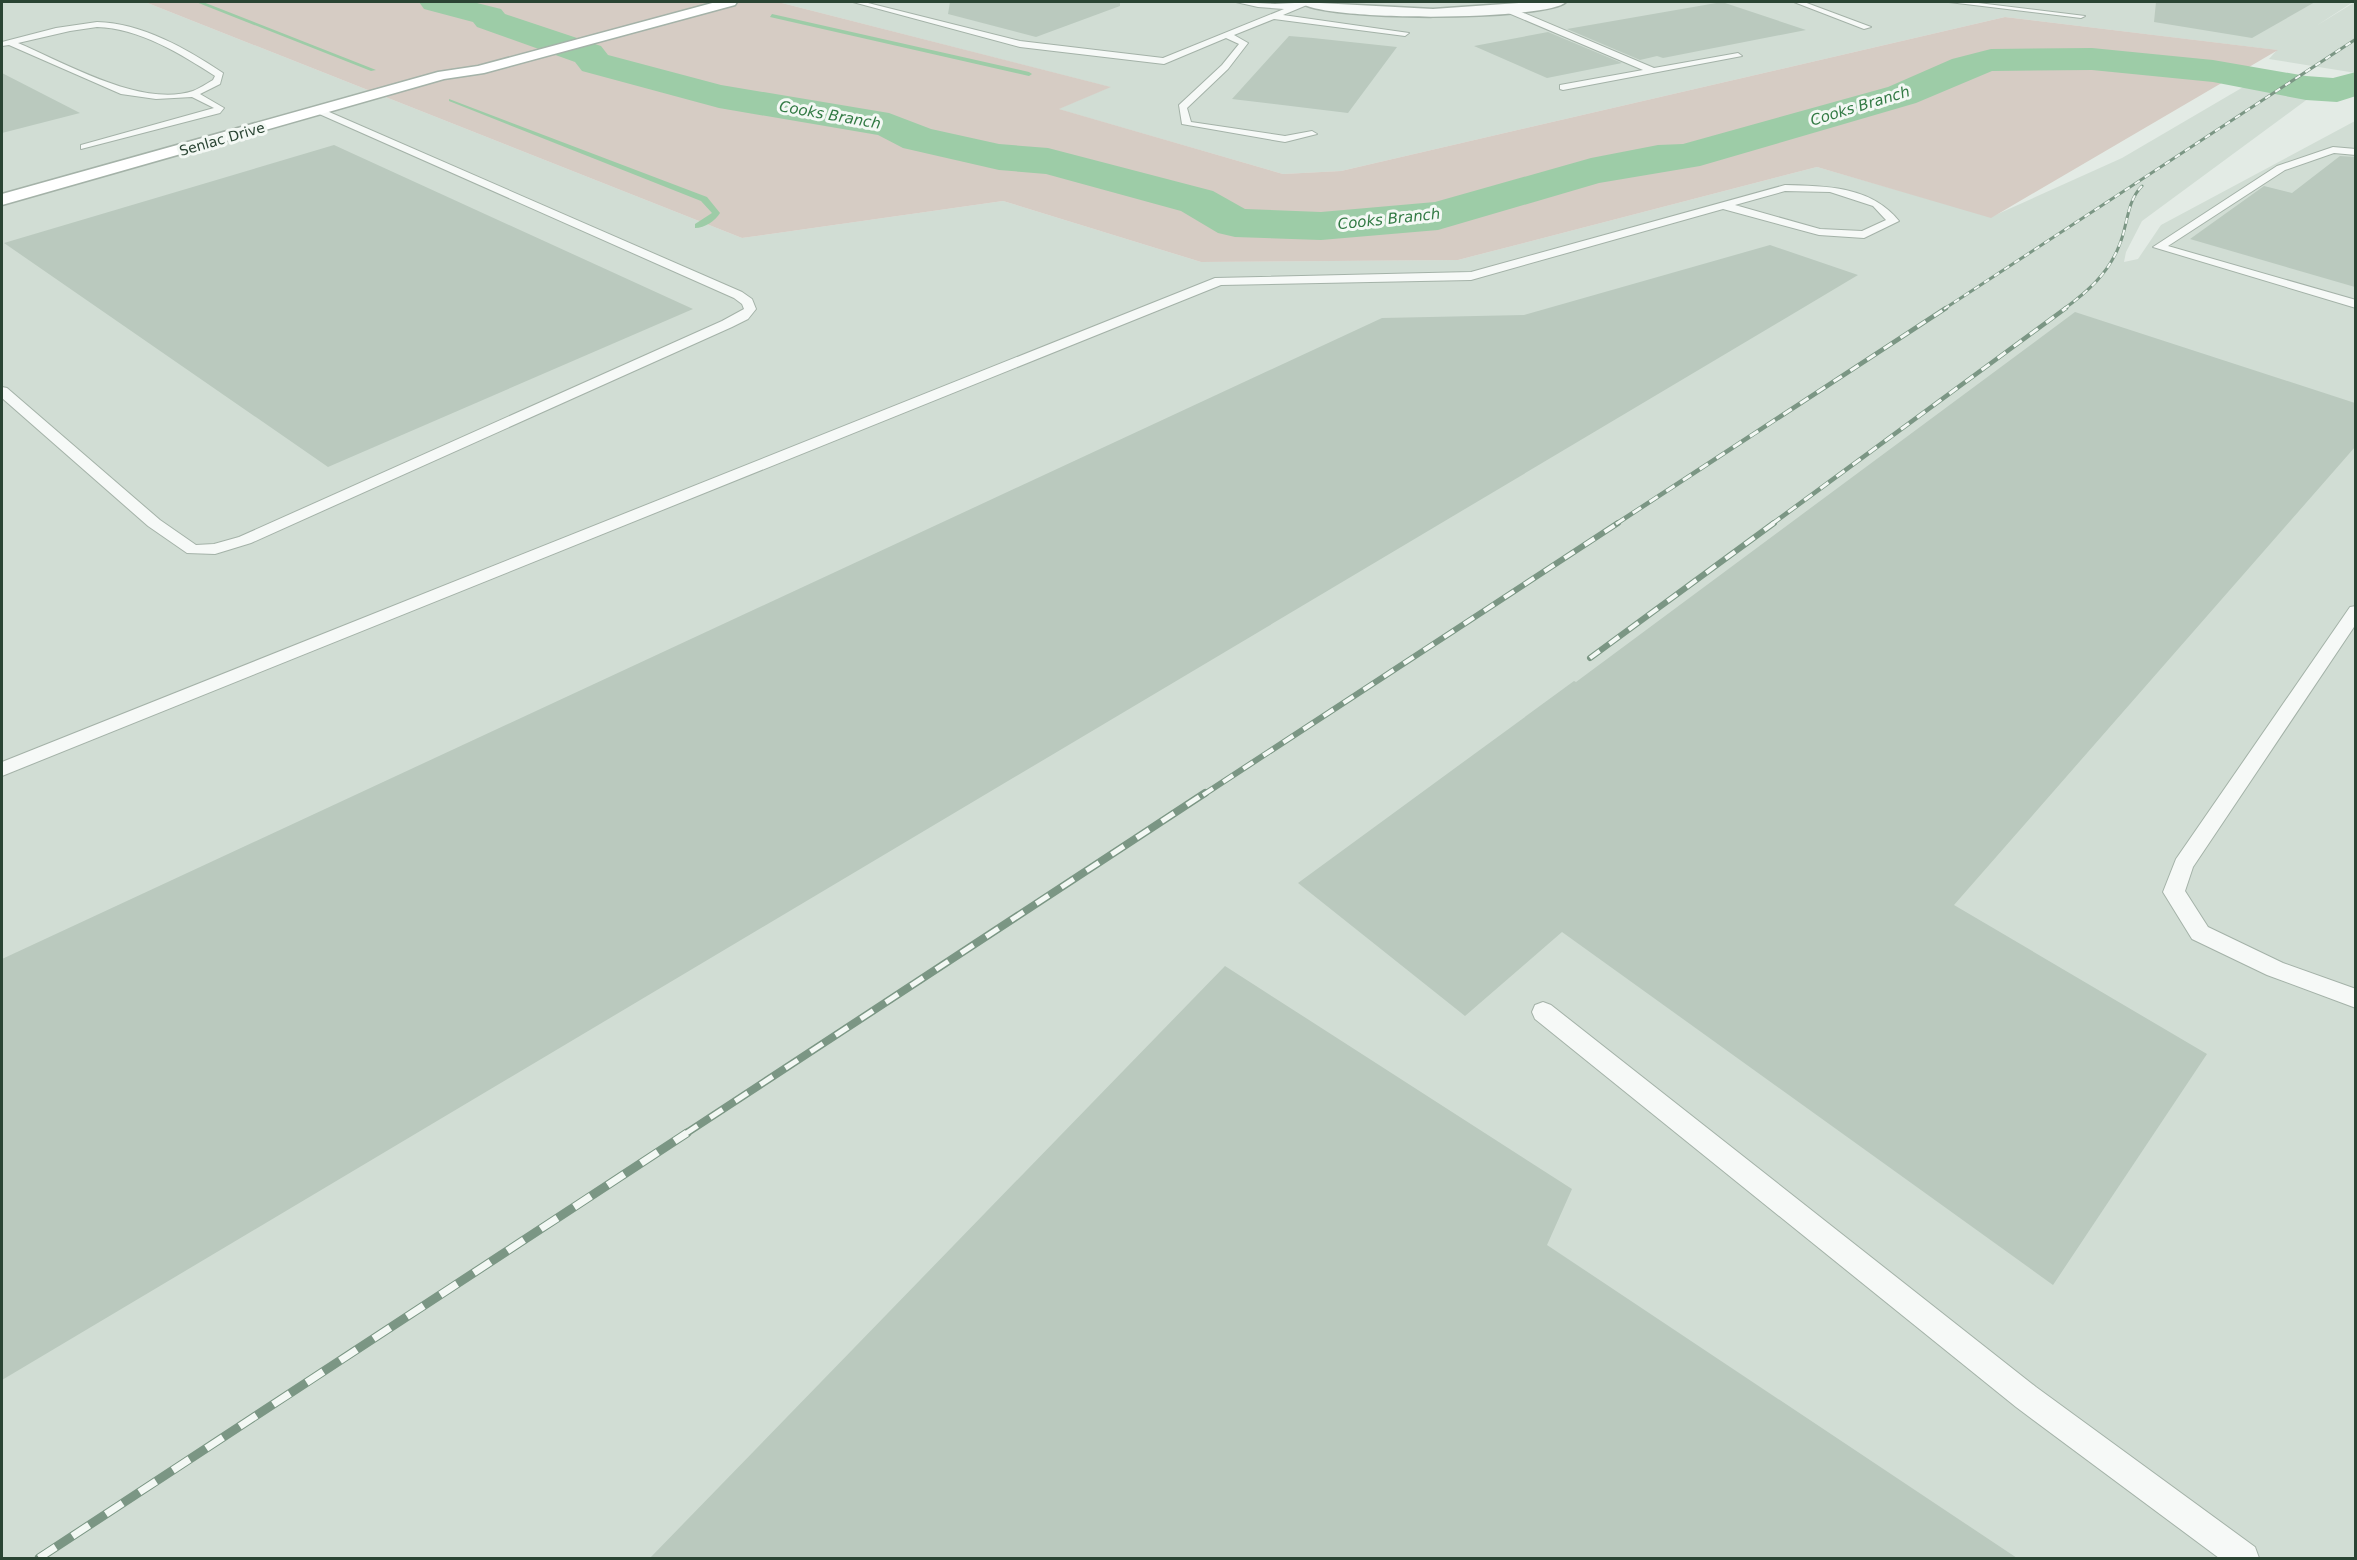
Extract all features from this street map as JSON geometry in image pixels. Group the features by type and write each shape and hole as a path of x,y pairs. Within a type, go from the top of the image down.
{"street":[{"name":"Senlac Drive","path":"2,200 443,75 478,70 647,20 695,2"},
{"name":"Senlac Drive","path":"647,20 730,2"},
{"path":"1304,3 1399,14 1509,10 1559,2"}],"lane":[{"path":"858,2 1020,44 1164,61 1304,3"},
{"path":"1240,2 1266,6 1304,3"},
{"path":"1798,2 1867,27"},
{"path":"1953,2 2081,16"},
{"path":"1509,10 1653,71"},
{"path":"1272,16 1405,33"},
{"path":"114,25 196,58 220,75 217,82 193,94 156,96 124,92 6,43 87,27 114,25"},
{"path":"1227,34 1244,43 1225,67 1182,107 1187,124 1285,139 1312,134"},
{"path":"1563,87 1738,56"},
{"path":"85,147 217,111 219,108 193,94"},
{"path":"2,391 154,523 193,550 215,549 245,540 728,324 744,316 750,309 748,302 738,296 320,111"},
{"path":"2348,140 2333,150 2281,168 2159,247 2355,304"},
{"path":"2333,150 2355,152"},
{"path":"2,769 1219,281 1471,276 1785,188 1831,189 1877,204 1893,221 1864,235 1819,232 1722,206"},
{"path":"2355,611 2183,865 2174,892 2200,933 2275,969 2355,999"},
{"path":"1543,1012 2026,1397 2244,1558"}],"shaded area":[{"path":"145,2 742,238 1003,201 1201,262 1458,260 1817,167 1991,217 2122,158 2245,86 2309,98 2142,221 2126,252 2124,262 2138,259 2161,225 2355,121 2355,1558 2,1558 2,3"},
{"path":"145,2 778,2 1111,87 1059,109 1283,174 1341,171 2005,17 2278,50 1991,218 1817,167 1458,260 1201,262 1003,201 742,238"},
{"path":"778,2 2353,2 2316,26 2355,2 2356,73 2269,59 2277,50 2005,17 1341,171 1283,174 1058,109 1110,87"}],"building":[{"path":"950,2 1120,2 1120,6 1036,37 948,14"},
{"path":"1722,2 1806,30 1663,58 1657,56 1640,60 1567,29"},
{"path":"2156,2 2315,2 2252,38 2154,22"},
{"path":"1548,32 1622,63 1547,78 1474,46"},
{"path":"1289,36 1397,47 1348,113 1232,99"},
{"path":"2,73 80,113 2,133"},
{"path":"334,145 693,309 328,467 4,243"},
{"path":"2340,156 2355,157 2355,287 2190,239 2264,186 2292,193"},
{"path":"1770,245 1858,275 2,1380 2,959 1382,318 1524,315"},
{"path":"2075,312 2355,403 2355,447 1954,905 2207,1054 2053,1285 1562,932 1465,1016 1298,883 1574,681 1576,682"},
{"path":"1225,966 1572,1189 1547,1245 2017,1558 650,1558"}],"waterway":[{"path":"199,2 373,70"},
{"name":"Cooks Branch","path":"436,2 489,16 489,20 588,54 595,63 719,96 889,125 918,139 999,157 1048,161 1197,201 1235,223 1321,226 1438,216 1591,171 1658,158 1685,157 1902,95 1965,67 1991,60 2092,59 2213,71 2306,88 2337,90 2356,83"},
{"path":"772,16 1029,74"},
{"path":"451,100 704,199 716,213 713,218 698,226"}],"railway":[{"path":"1944,309 2356,39"},
{"path":"2064,309 2089,289 2109,265 2122,238 2133,199 2142,186"},
{"path":"1616,524 1946,308"},
{"path":"1772,524 2066,308"},
{"path":"1203,795 1618,523"},
{"path":"1590,658 1774,523"},
{"path":"685,1134 1205,793"},
{"path":"39,1558 687,1133"}]}
